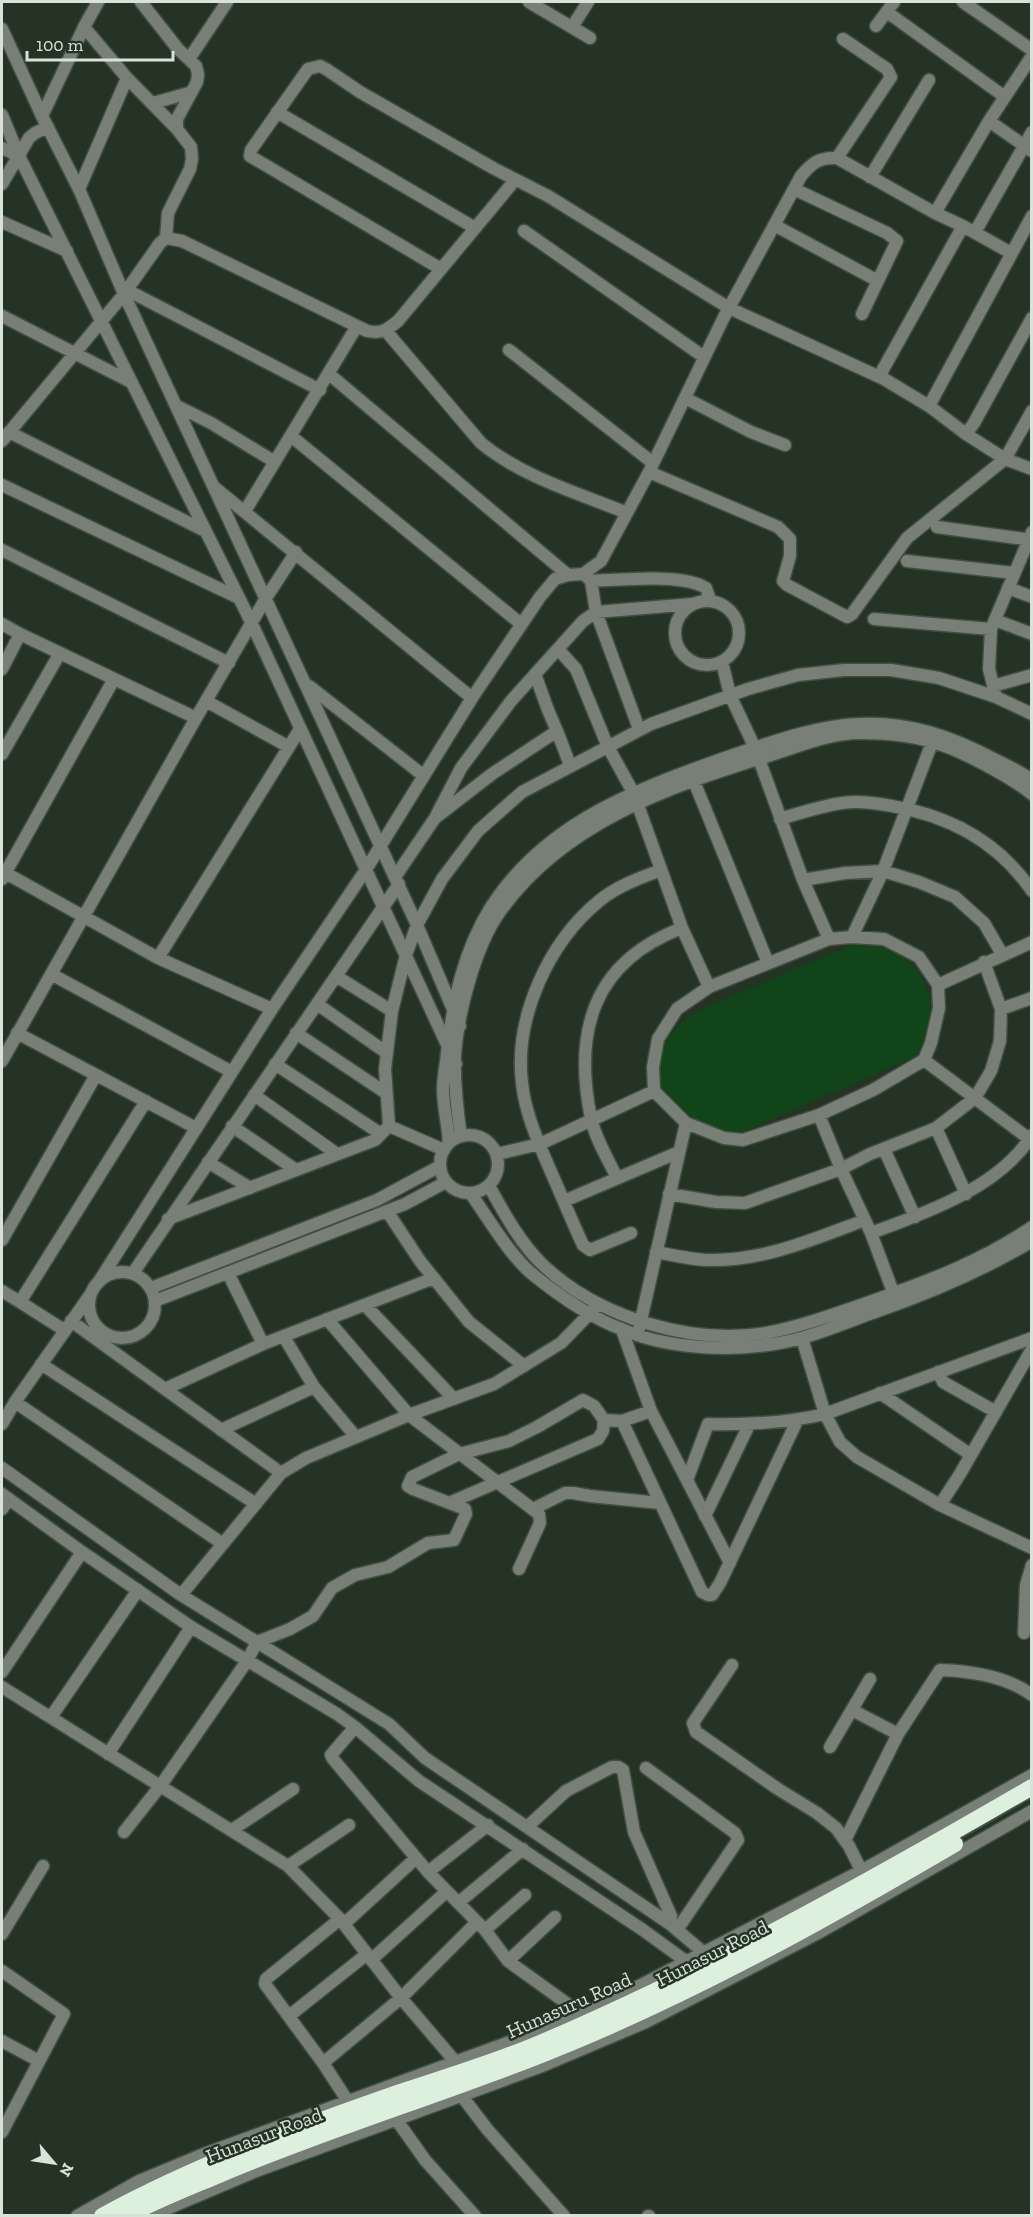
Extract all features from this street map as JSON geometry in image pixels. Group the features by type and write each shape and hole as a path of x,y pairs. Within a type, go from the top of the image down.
{"highway":[{"name":"Hunasuru Road","path":"102,2216 141,2194 350,2106 457,2078 704,1967 864,1876 1032,1787"},
{"name":"Hunasur Road","path":"128,2216 146,2205 254,2160 392,2114 457,2078 591,2035 704,1967 834,1915 1032,1801"}],"street":[{"path":"2,184 32,135 45,122 84,27 98,2"},
{"path":"141,2 178,49 196,66 197,82 177,118 177,129"},
{"path":"189,59 227,2"},
{"path":"529,2 590,38"},
{"path":"572,27 588,2"},
{"path":"963,2 1032,50"},
{"path":"876,26 890,7 1005,97"},
{"path":"84,27 127,78 153,103 191,147 190,169 168,213 165,226 166,238"},
{"path":"2,29 79,189 214,487 397,880 460,1026"},
{"path":"837,158 891,76 887,69 843,39"},
{"path":"935,213 989,121 1032,56"},
{"path":"441,269 250,155 251,150 308,69 320,66 326,69 360,92 515,180 548,196 729,308 884,379 929,406 966,434 1005,459 1032,469"},
{"path":"79,189 127,78"},
{"path":"870,177 929,80"},
{"path":"153,103 189,93"},
{"path":"277,112 475,228"},
{"path":"2,115 19,156 130,382 252,624 456,1064"},
{"path":"989,121 1028,148"},
{"path":"975,232 1028,148 1032,132"},
{"path":"2,148 19,156"},
{"path":"587,577 601,561 627,513 729,308 794,189 811,163 824,157 837,158 1011,253"},
{"path":"166,238 182,241 357,326 377,333 386,331 398,321 515,180"},
{"path":"794,189 897,241 862,314"},
{"path":"929,406 1032,216"},
{"path":"2,222 67,251"},
{"path":"774,225 878,281"},
{"path":"884,379 881,373 963,226"},
{"path":"524,231 704,357"},
{"path":"166,238 102,321 5,437 205,531"},
{"path":"125,292 320,390"},
{"path":"2,316 130,382"},
{"path":"966,434 1032,318"},
{"path":"237,536 275,462 357,326"},
{"path":"386,331 481,443 498,457 627,513"},
{"path":"509,350 651,467 778,527 790,539 790,556 783,581 847,617 852,614 907,538 1005,459 1032,411"},
{"path":"329,374 568,575"},
{"path":"684,398 751,432 784,445"},
{"path":"177,406 211,423 275,462"},
{"path":"291,436 521,624"},
{"path":"2,485 239,598"},
{"path":"214,487 472,698"},
{"path":"937,526 1030,537 993,624 989,669 995,691"},
{"path":"2,550 229,663"},
{"path":"2,1061 196,718 266,598 296,552"},
{"path":"907,561 1014,573"},
{"path":"2,1424 9,1405 91,1294 272,1009 365,871 472,698 521,624 555,579 568,575 697,581 706,588 710,600"},
{"path":"587,577 596,612 639,729"},
{"path":"1008,588 1032,597"},
{"path":"133,1274 168,1219 383,908 461,768 511,701 583,621 596,612 692,604 710,600 723,604 734,614 739,626 739,640 732,653 722,662 705,666 689,661 678,648 674,631 679,615 692,604"},
{"path":"874,619 993,624 1032,634"},
{"path":"2,624 196,718"},
{"path":"2,669 20,634"},
{"path":"558,650 576,669 608,747 635,799 682,928 709,987"},
{"path":"2,754 60,653"},
{"path":"722,662 730,695 757,753 803,880 829,939"},
{"path":"168,1219 375,1140 385,1130 385,1069 392,1011 406,955 417,925 442,879 478,831 522,792 639,729 730,695 798,675 844,670 891,670 939,678 995,691 1032,714"},
{"path":"535,674 570,765"},
{"path":"995,691 1032,675"},
{"path":"114,679 3,875 159,958 272,1009"},
{"path":"305,684 424,776"},
{"path":"206,701 288,747"},
{"path":"446,1147 461,1136 478,1136 487,1140 497,1154 499,1166 496,1177 489,1186 480,1191 471,1194 461,1193 446,1182 440,1166 446,1147 443,1089 452,1006 460,976 474,940 491,908 512,879 560,835 599,808 635,799 691,775 823,728 859,723 897,725 934,737 982,753 1032,780"},
{"path":"159,958 300,729"},
{"path":"435,818 492,774 557,731"},
{"path":"934,737 1018,783 1032,794"},
{"path":"852,937 883,871 934,737"},
{"path":"691,775 768,963"},
{"path":"461,1136 456,1105 456,1064 460,1026 470,980 482,945 498,914 543,863 635,799"},
{"path":"780,819 843,802 873,802 906,808 952,822 991,847 1017,869 1032,891"},
{"path":"631,1233 590,1250 582,1245 529,1117 522,1083 521,1048 531,1005 541,976 557,947 600,900 628,883 661,870"},
{"path":"803,880 845,873 883,871 919,882 955,897 984,923 1002,954"},
{"path":"617,1178 591,1120 584,1071 586,1030 601,991 624,961 657,938 682,928"},
{"path":"852,937 884,939 919,957 938,985 939,1008 931,1043 924,1060 873,1090 819,1114 743,1140 724,1138 686,1123 654,1091 653,1067 658,1039 677,1009 709,987 768,963 829,939 852,937"},
{"path":"938,985 1032,942"},
{"path":"669,1194 716,1202 745,1203 841,1169 936,1128 975,1098 991,1071 1000,1041 1001,1009 984,962"},
{"path":"51,975 232,1072"},
{"path":"336,976 392,1011"},
{"path":"1001,1009 1032,998"},
{"path":"317,1004 387,1053"},
{"path":"17,1033 196,1128"},
{"path":"296,1033 386,1093"},
{"path":"871,1233 915,1217 966,1194 1001,1169 1031,1138 924,1060"},
{"path":"275,1064 385,1130 446,1147"},
{"path":"2,1240 96,1075"},
{"path":"497,1154 540,1144 654,1091"},
{"path":"254,1095 337,1154"},
{"path":"20,1302 146,1101"},
{"path":"819,1114 841,1169 871,1233 896,1299"},
{"path":"638,1335 686,1123"},
{"path":"232,1126 296,1170"},
{"path":"936,1128 966,1194"},
{"path":"884,1149 915,1217"},
{"path":"564,1201 679,1152"},
{"path":"208,1162 250,1188"},
{"path":"151,1288 377,1200 440,1166"},
{"path":"156,1301 405,1204 446,1182"},
{"path":"489,1186 513,1229 542,1264 622,1330 696,1347 768,1344 802,1338 896,1299 993,1264 1032,1241"},
{"path":"471,1194 501,1237 529,1271 556,1291 595,1308 640,1322 701,1336 733,1336 771,1332 896,1299 968,1265 1032,1227"},
{"path":"387,1211 420,1261 469,1322 524,1366"},
{"path":"656,1252 707,1260 743,1258 779,1252 865,1220"},
{"path":"91,1294 89,1308 92,1321 100,1331 112,1338 125,1339 138,1335 148,1326 154,1314 156,1301 151,1288 144,1279 133,1274 114,1273 98,1283"},
{"path":"228,1273 263,1344"},
{"path":"165,1389 263,1344 434,1278"},
{"path":"2,1291 68,1326 165,1389 281,1473"},
{"path":"365,1305 454,1399"},
{"path":"181,1595 281,1473 306,1458 356,1437 494,1384 561,1343 595,1308"},
{"path":"327,1320 409,1415 540,1514 540,1523 519,1569"},
{"path":"622,1330 651,1411 730,1563"},
{"path":"284,1337 314,1387 356,1437"},
{"path":"802,1338 825,1414 840,1442 857,1457 940,1505 1032,1548"},
{"path":"687,1480 708,1424 749,1425 797,1421 825,1414 1032,1338"},
{"path":"940,1505 1032,1349"},
{"path":"41,1364 256,1504"},
{"path":"938,1372 943,1382 996,1412"},
{"path":"221,1430 314,1387"},
{"path":"880,1393 971,1455"},
{"path":"124,1832 161,1785 247,1661 257,1642 290,1629 313,1616 332,1588 355,1575 388,1567 428,1543 454,1540 466,1514 465,1509 449,1503 412,1489 408,1486 411,1477 459,1454 509,1441 583,1400 594,1406 604,1420 603,1431 598,1439 449,1503"},
{"path":"9,1405 223,1544"},
{"path":"604,1420 622,1421 651,1411"},
{"path":"622,1421 702,1592 708,1596 712,1595 730,1563 797,1421"},
{"path":"705,1516 749,1425"},
{"path":"2,1468 181,1595 389,1724 425,1758 673,1927 704,1967"},
{"path":"533,1509 565,1493 573,1492 590,1496 660,1503"},
{"path":"4,1501 191,1627 355,1727 419,1781 643,1930 704,1967"},
{"path":"2,1672 82,1552"},
{"path":"1024,1633 1026,1585 1031,1570"},
{"path":"51,1717 138,1590"},
{"path":"108,1754 191,1627"},
{"path":"732,1665 693,1723 696,1732 836,1828 864,1876 1032,1775"},
{"path":"845,1840 898,1734 940,1670 964,1671 990,1677 1019,1686 1032,1695"},
{"path":"830,1747 870,1679"},
{"path":"2,1687 288,1866 342,1922 401,1998 457,2078 487,2129 564,2216"},
{"path":"852,1710 898,1734"},
{"path":"355,1727 331,1755 333,1759 415,1859 481,1926 508,1961 585,2019"},
{"path":"527,1827 566,1791 612,1767 623,1770 634,1832 671,1916 673,1927"},
{"path":"646,1768 735,1833 738,1840 673,1927"},
{"path":"232,1830 293,1789"},
{"path":"457,2078 542,2066 646,2022 820,1932 1032,1811"},
{"path":"288,1866 350,1825"},
{"path":"428,1872 488,1825"},
{"path":"458,1904 523,1849"},
{"path":"77,2216 139,2181 171,2168 350,2106 323,2063 266,1984 266,1979 342,1922 415,1859"},
{"path":"2,1934 43,1866"},
{"path":"289,2016 369,1957 446,1892"},
{"path":"323,2063 401,1998 481,1926 525,1896"},
{"path":"508,1961 555,1917"},
{"path":"2,1971 64,2014 2,2132"},
{"path":"2,2041 39,2061"},
{"path":"150,2216 392,2114 425,2160 475,2216"}],"green space":[{"path":"854,944 877,946 896,953 911,965 923,980 929,998 930,1017 926,1037 915,1057 736,1135 708,1134 665,1099 659,1071 665,1044 675,1028 697,1011"}]}
